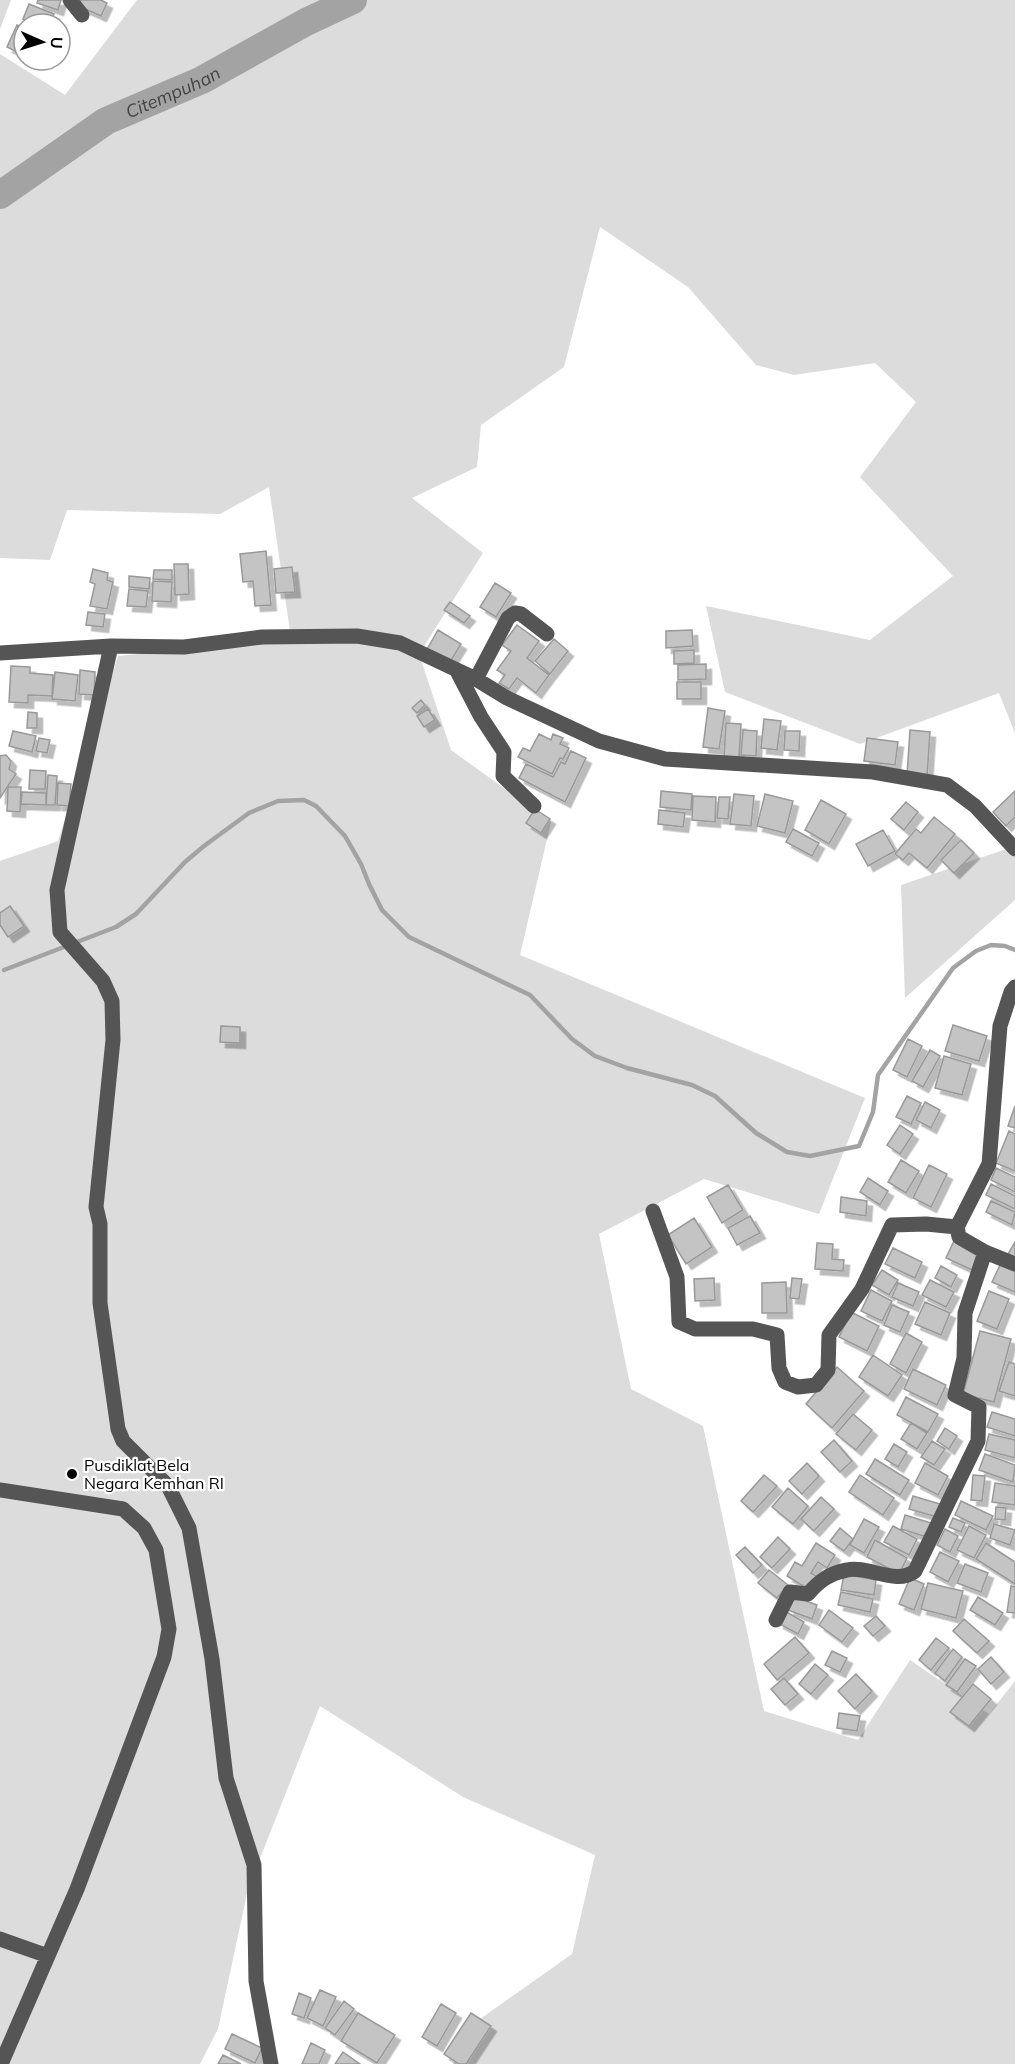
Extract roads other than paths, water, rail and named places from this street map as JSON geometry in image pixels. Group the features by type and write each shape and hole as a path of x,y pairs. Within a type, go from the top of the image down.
{"street":[{"path":"70,0 82,15"},
{"path":"476,679 508,618 515,613 521,614 547,634"},
{"path":"0,653 111,646 184,647 262,637 357,636 400,643 476,679 507,698 599,741 665,759 873,772 947,785 975,806 1015,849"},
{"path":"111,646 57,890 60,932 103,981 112,1001 112,1040 96,1207 100,1224 100,1303 118,1429 123,1441 168,1486 189,1528 212,1659 225,1778 254,1865 256,1981 271,2064"},
{"path":"457,670 481,717 504,752 503,776 534,806"},
{"path":"1013,989 1000,1026 989,1164 957,1227 959,1237 985,1252 1015,1264"},
{"path":"653,1211 677,1276 679,1322 695,1329 753,1329 777,1335 778,1368 786,1382 798,1387 816,1385 828,1370 829,1335 862,1289 892,1225 927,1224 957,1227"},
{"path":"777,1620 790,1592 808,1594 822,1578 849,1569 900,1577 910,1575 915,1571 978,1441 979,1407 955,1395 964,1358 965,1313 985,1252"},
{"path":"0,1490 123,1509 144,1528 156,1550 169,1629 164,1657 77,1889 1,2064"},
{"path":"0,1939 48,1956"}],"waterway":[{"name":"Citempuhan","path":"0,195 106,121 202,80 306,22 353,0"},
{"path":"4,970 116,927 136,914 185,862 249,813 278,801 304,800 316,806 345,836 382,910 409,937 530,995 572,1039 595,1056 627,1068 692,1085 715,1096 756,1133 787,1152 810,1156 859,1146 873,1112 878,1075 953,968 976,951 991,945 1005,946 1015,950"}],"place":[{"name":"Pusdiklat Bela Negara Kemhan RI","path":"72,1474"}]}
